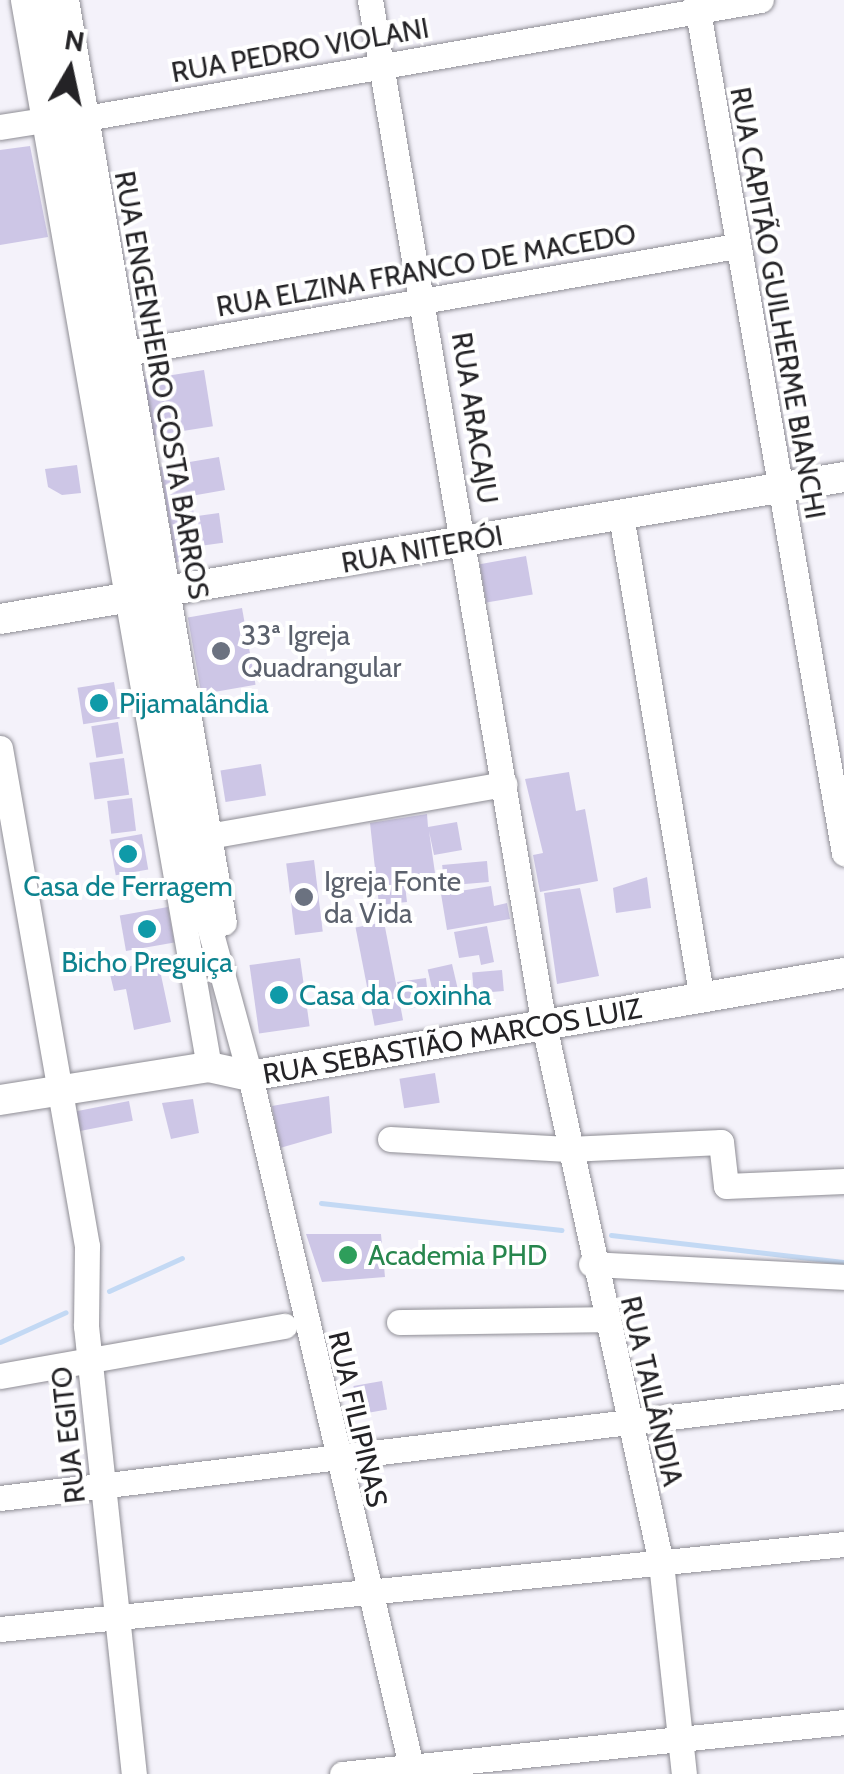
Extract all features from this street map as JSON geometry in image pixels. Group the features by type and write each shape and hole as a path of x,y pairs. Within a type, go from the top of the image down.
{"main road":[{"name":"RUA NITERÓI","path":"0,619 844,476"},
{"name":"RUA SEBASTIÃO MARCOS LUIZ","path":"0,1100 210,1066 250,1076 844,973"}],"street":[{"name":"RUA ENGENHEIRO COSTA BARROS","path":"23,0 44,120 148,594 209,836 250,1076"},
{"path":"46,0 203,904 250,1076"},
{"name":"RUA ENGENHEIRO COSTA BARROS","path":"66,0 126,353 148,594 210,1066"},
{"name":"RUA ARACAJU","path":"370,0 425,301 544,1025"},
{"name":"RUA PEDRO VIOLANI","path":"86,118 697,6 761,0"},
{"name":"RUA CAPITÃO GUILHERME BIANCHI","path":"697,6 778,488 837,766 844,852"},
{"path":"0,128 44,120"},
{"name":"RUA ELZINA FRANCO DE MACEDO","path":"126,353 736,246"},
{"path":"621,515 702,998"},
{"name":"RUA EGITO","path":"0,748 87,1246 90,1362 134,1774"},
{"path":"209,836 504,784"},
{"path":"203,904 210,1066"},
{"name":"RUA TAILÂNDIA","path":"544,1025 591,1264 662,1563 684,1774"},
{"name":"RUA FILIPINAS","path":"250,1076 336,1460 412,1770"},
{"path":"390,1139 568,1149 721,1142 726,1186 844,1181"},
{"path":"591,1264 844,1277"},
{"path":"399,1322 604,1318"},
{"path":"0,1376 285,1326"},
{"path":"0,1498 844,1396"},
{"path":"0,1630 844,1544"},
{"path":"342,1774 412,1770 844,1722"}],"building":[{"path":"30,146 48,237 0,245 0,150"},
{"path":"204,370 213,426 153,436 144,380"},
{"path":"219,457 225,490 191,496 201,558 176,562 160,467"},
{"path":"77,465 81,493 62,495 48,487 45,469"},
{"path":"219,513 223,543 201,546 197,516"},
{"path":"526,556 533,594 486,603 480,564"},
{"name":"33ª Igreja Quadrangular","path":"242,608 256,685 201,694 188,618"},
{"name":"Pijamalândia","path":"114,682 120,719 83,724 77,688"},
{"path":"118,722 123,754 96,758 91,726"},
{"path":"124,758 129,795 94,800 89,763"},
{"path":"261,764 266,796 226,802 221,770"},
{"path":"569,772 576,811 585,809 598,881 540,892 533,855 543,853 525,779"},
{"path":"132,798 136,831 111,834 107,801"},
{"path":"427,814 428,827 457,822 462,850 434,855 429,831 435,873 404,877 407,902 379,905 370,823"},
{"name":"Casa de Ferragem","path":"142,834 148,869 116,875 110,840"},
{"name":"Igreja Fonte da Vida","path":"314,860 323,931 295,935 286,863"},
{"path":"487,861 489,882 444,886 442,865"},
{"path":"647,877 651,908 616,913 613,888"},
{"path":"491,886 494,906 507,903 510,919 447,930 441,894"},
{"path":"580,888 599,976 557,984 544,893"},
{"name":"Bicho Preguiça","path":"168,907 174,942 126,951 120,916"},
{"path":"384,922 403,1020 375,1026 356,928"},
{"path":"487,926 494,962 481,965 479,955 459,958 454,932"},
{"name":"Casa da Coxinha","path":"300,958 310,1026 259,1033 249,965"},
{"path":"158,961 171,1022 134,1030 126,989 114,991 109,970"},
{"path":"452,964 460,998 436,1004 428,970"},
{"path":"502,970 504,991 474,994 472,973"},
{"path":"426,978 429,1006 406,1009 397,982"},
{"path":"435,1073 440,1103 404,1108 399,1079"},
{"path":"329,1096 332,1133 280,1148 272,1106"},
{"path":"193,1099 199,1133 171,1139 162,1103"},
{"path":"129,1101 133,1121 79,1131 75,1111"},
{"name":"Academia PHD","path":"306,1234 381,1234 385,1277 322,1282"},
{"path":"382,1381 387,1410 358,1415 353,1386"}],"waterway":[{"path":"321,1203 561,1230"},
{"path":"611,1235 844,1262"},
{"path":"109,1291 182,1258"},
{"path":"0,1342 66,1312"}],"place":[{"name":"33ª Igreja Quadrangular","path":"221,651"},
{"name":"Pijamalândia","path":"99,703"},
{"name":"Casa de Ferragem","path":"128,854"},
{"name":"Igreja Fonte da Vida","path":"304,897"},
{"name":"Bicho Preguiça","path":"147,929"},
{"name":"Casa da Coxinha","path":"279,995"},
{"name":"Academia PHD","path":"348,1255"}]}
